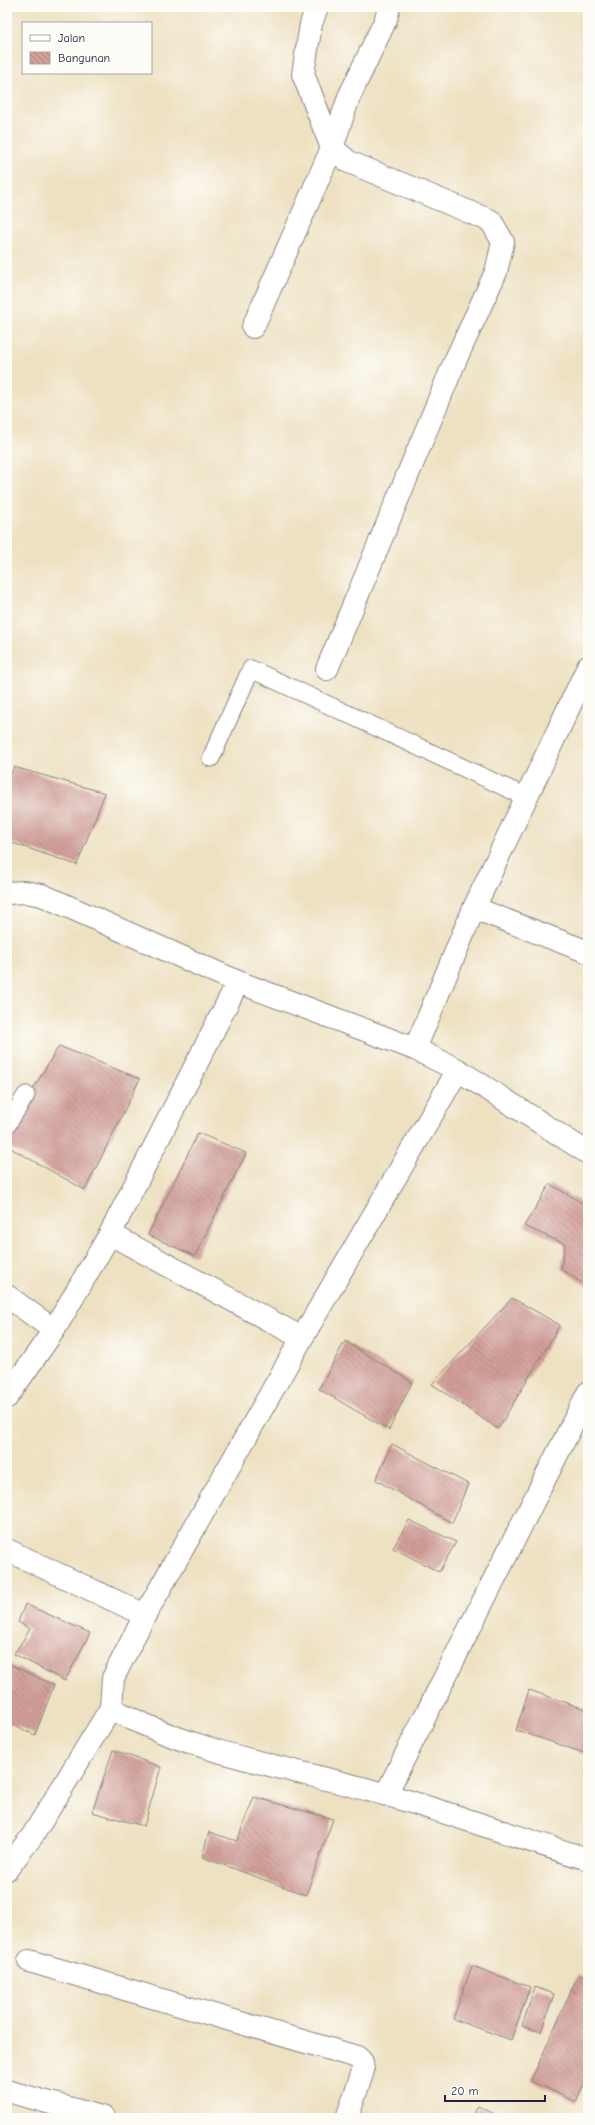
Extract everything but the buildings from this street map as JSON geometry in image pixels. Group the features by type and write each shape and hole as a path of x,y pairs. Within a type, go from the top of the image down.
{"street":[{"path":"317,7 311,24 303,74 332,148 349,162 491,220 503,242 496,272 455,361 327,669"},
{"path":"253,327 332,148 349,97 386,19 389,7"},
{"path":"415,1049 474,908 588,668"},
{"path":"7,893 25,892 42,895 238,982 415,1049 458,1070 588,1153"},
{"path":"474,908 588,952"},
{"path":"7,1397 54,1330 110,1234 238,982"},
{"path":"7,1869 33,1835 111,1708 113,1678 145,1615 302,1338 458,1070"},
{"path":"110,1234 302,1338"},
{"path":"7,1296 54,1330"},
{"path":"386,1794 588,1393"},
{"path":"7,1550 145,1615"},
{"path":"111,1708 139,1724 252,1761 386,1794 583,1852"},
{"path":"29,1961 357,2057 362,2062 363,2071 347,2118"},
{"path":"7,2091 105,2118"}],"lane":[{"path":"211,758 250,669 526,797"},
{"path":"7,1125 26,1096"}]}
